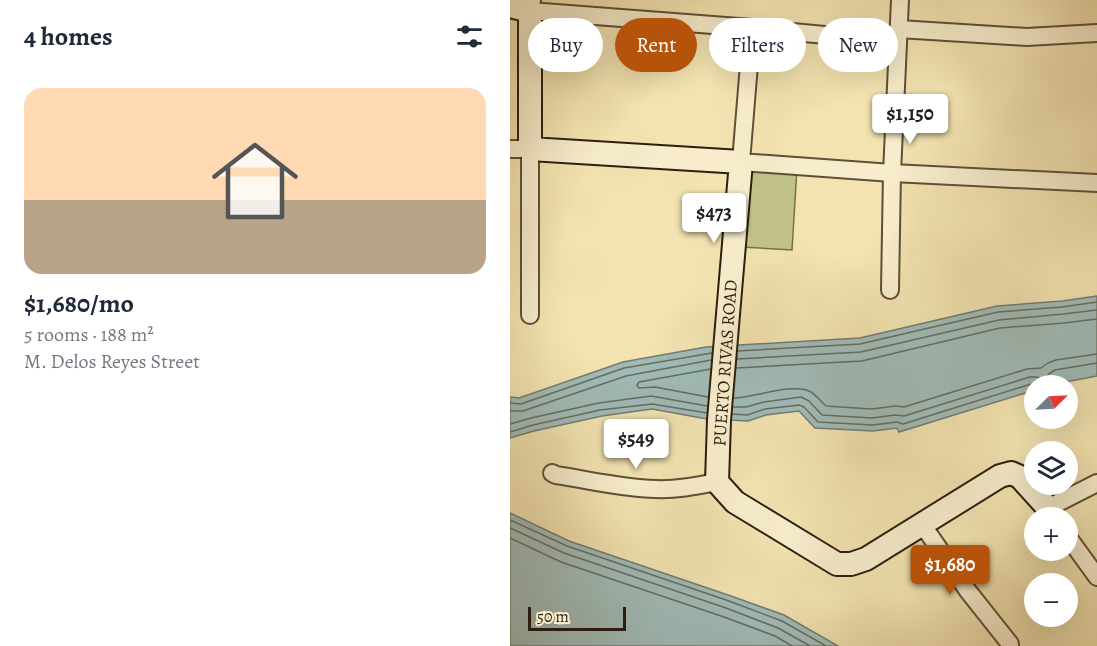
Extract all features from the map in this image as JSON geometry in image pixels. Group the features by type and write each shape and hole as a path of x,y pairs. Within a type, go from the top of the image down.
{"street":[{"path":"890,290 892,173 900,0"},
{"path":"531,315 520,149 524,6 709,24"},
{"path":"806,31 1027,37 1097,33"},
{"name":"PUERTO RIVAS ROAD","path":"717,482 719,420 748,72"},
{"path":"520,149 892,173 1097,183"},
{"path":"552,473 616,485 656,489 691,487 717,482 735,502 837,564 851,564 866,560 1000,476 1011,473 1020,477 1046,507"},
{"path":"1060,507 1097,483"},
{"path":"922,524 968,591 1010,644"},
{"path":"1078,551 1097,577"}],"green space":[{"path":"745,165 797,168 792,250 741,247"}],"water":[{"path":"1097,296 1097,376 1078,380 1078,375 1024,375 1024,393 899,432 897,428 873,431 815,428 799,411 766,415 748,421 707,419 652,409 602,416 510,438 510,397 519,398 623,362 706,347 860,338 997,306"},
{"path":"510,513 569,541 784,615 838,646 510,646"}]}
